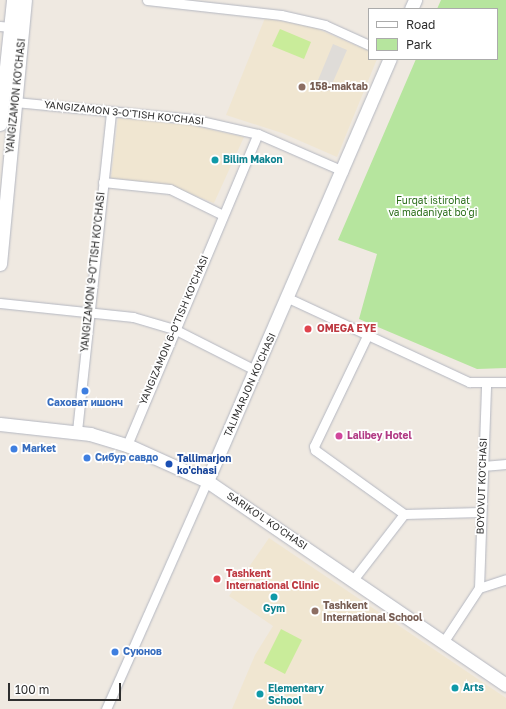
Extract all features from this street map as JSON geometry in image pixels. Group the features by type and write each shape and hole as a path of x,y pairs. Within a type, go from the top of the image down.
{"main road":[{"name":"YANGIZAMON KO'CHASI","path":"0,124 5,26 13,0"},
{"name":"YANGIZAMON KO'CHASI","path":"0,264 4,187 15,102 25,0"},
{"name":"TALIMARJON KO'CHASI","path":"207,481 257,371 344,171 390,60"},
{"name":"SARIKO'L KO'CHASI","path":"0,424 77,431 127,445 207,481 444,641 506,685"}],"street":[{"path":"147,0 281,15 325,26 368,45"},
{"name":"YANGIZAMON 3-O'TISH KO'CHASI","path":"15,102 192,119 258,134 344,171"},
{"name":"YANGIZAMON 9-O'TISH KO'CHASI","path":"77,431 111,112"},
{"name":"YANGIZAMON 6-O'TISH KO'CHASI","path":"127,445 174,329 258,134"},
{"path":"103,182 170,189 223,215"},
{"path":"288,298 367,336 469,382 506,382"},
{"path":"0,303 89,311 133,317 174,329 257,371"},
{"path":"367,336 314,446 315,450 404,514 481,512"},
{"name":"BOYOVUT KO'CHASI","path":"479,588 486,383"},
{"path":"482,466 506,464"},
{"name":"TALIMARJON KO'CHASI","path":"106,709 207,481"},
{"path":"353,580 404,514"},
{"path":"444,641 479,588 506,579"}],"shaded area":[{"name":"158-maktab","path":"265,18 313,27 368,51 368,60 377,60 337,157 282,133 226,115"},
{"path":"333,44 347,50 329,91 316,85"},
{"path":"118,118 190,125 244,137 214,203 168,185 111,178"},
{"name":"Tashkent International School","path":"269,538 506,698 506,709 232,709 255,655 273,626 229,596"}],"green space":[{"name":"Furqat istirohat va madaniyat bo'gi","path":"441,0 506,0 506,368 477,369 359,319 377,254 338,240 416,60 498,60 498,8 437,8"},
{"path":"280,29 311,42 304,59 272,46"},
{"path":"281,629 302,640 285,674 264,663"}],"place":[{"name":"158-maktab","path":"302,87"},
{"name":"Bilim Makon","path":"215,160"},
{"name":"OMEGA EYE","path":"308,329"},
{"name":"Саховат ишонч","path":"85,391"},
{"name":"Lalibey Hotel","path":"339,436"},
{"name":"Market","path":"14,449"},
{"name":"Сибур савдо","path":"87,458"},
{"name":"Tallimarjon ko'chasi","path":"169,464"},
{"name":"Tashkent International Clinic","path":"217,579"},
{"name":"Gym","path":"274,597"},
{"name":"Tashkent International School","path":"315,611"},
{"name":"Суюнов","path":"115,652"},
{"name":"Arts","path":"455,688"},
{"name":"Elementary School","path":"260,694"}]}
